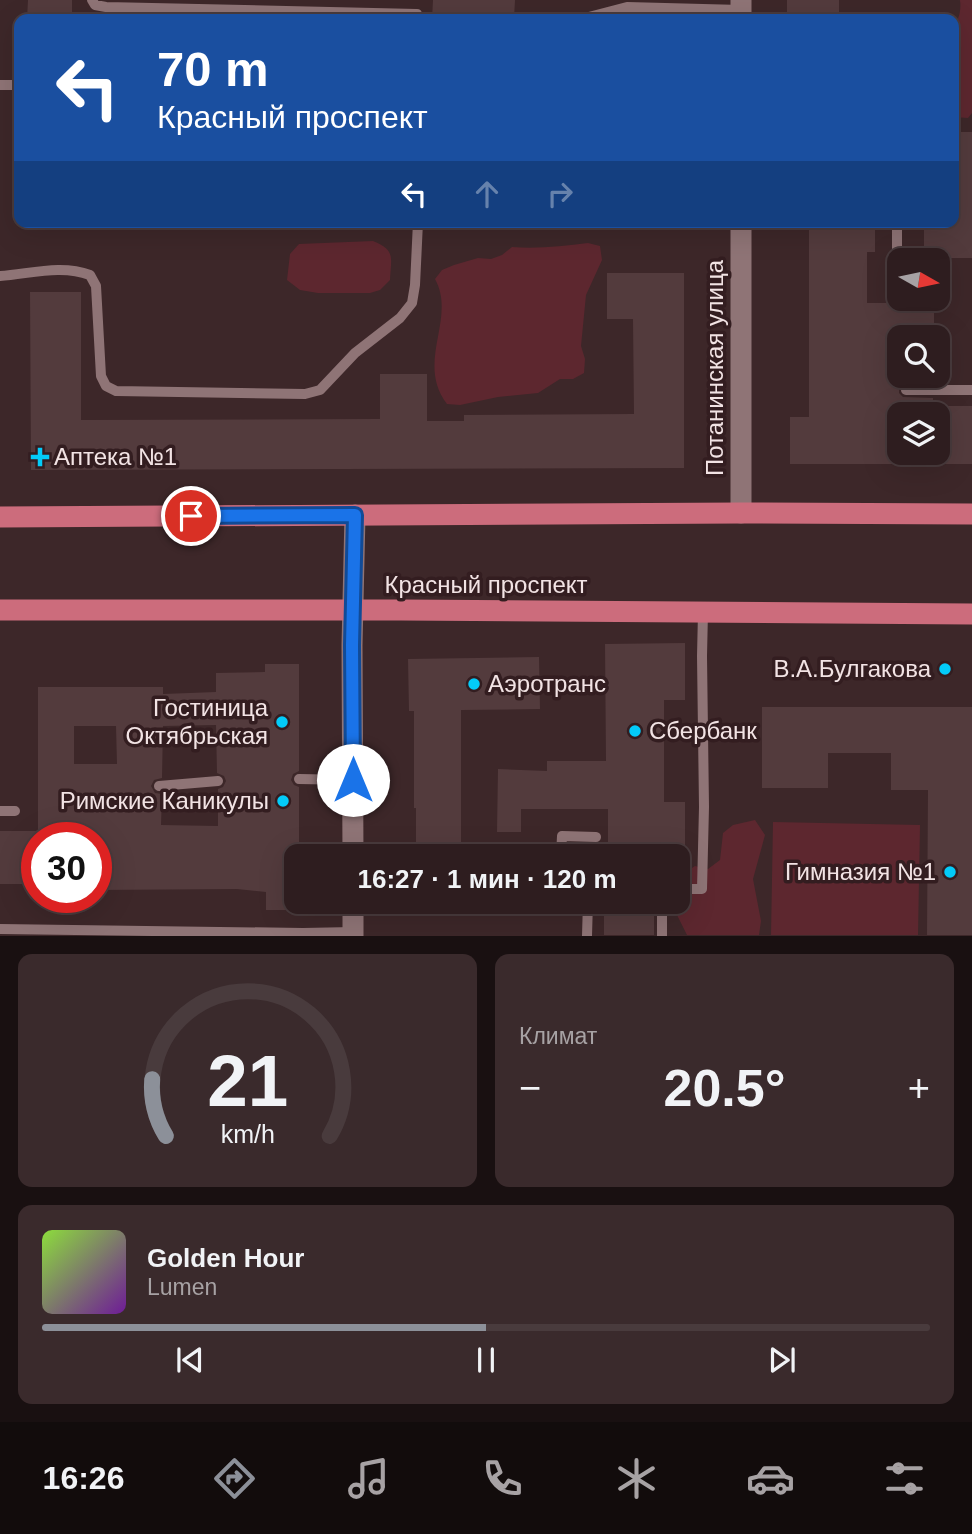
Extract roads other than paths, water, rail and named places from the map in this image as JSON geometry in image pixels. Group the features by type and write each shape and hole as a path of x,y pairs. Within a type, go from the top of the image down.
{"main road":[{"path":"0,517 972,514"},
{"name":"Красный проспект","path":"0,610 972,614"}],"street":[{"name":"Потанинская улица","path":"741,228 741,513"},
{"path":"353,844 355,515"},
{"path":"353,914 353,934"}],"lane":[{"path":"92,0 95,5 106,7 324,14"},
{"path":"600,14 627,7 741,10"},
{"path":"0,276 44,270 80,271 90,275 96,286 102,376 106,386 116,391 305,394 320,390 355,353 400,318 412,303 418,228"},
{"path":"897,228 897,248"},
{"path":"906,390 972,390"},
{"path":"690,889 702,889 703,612"},
{"path":"299,779 353,780"},
{"path":"159,786 218,781"},
{"path":"0,811 15,811"},
{"path":"562,844 562,836 596,837"},
{"path":"587,936 588,914"},
{"path":"662,914 662,936"},
{"path":"0,929 122,933 353,934"}],"place":[{"name":"Аптека №1","path":"40,457"},
{"name":"В.А.Булгакова","path":"945,669"},
{"name":"Аэротранс","path":"474,684"},
{"name":"Гостиница Октябрьская","path":"282,722"},
{"name":"Сбербанк","path":"635,731"},
{"name":"Римские Каникулы","path":"283,801"},
{"name":"Гимназия №1","path":"950,872"}]}
